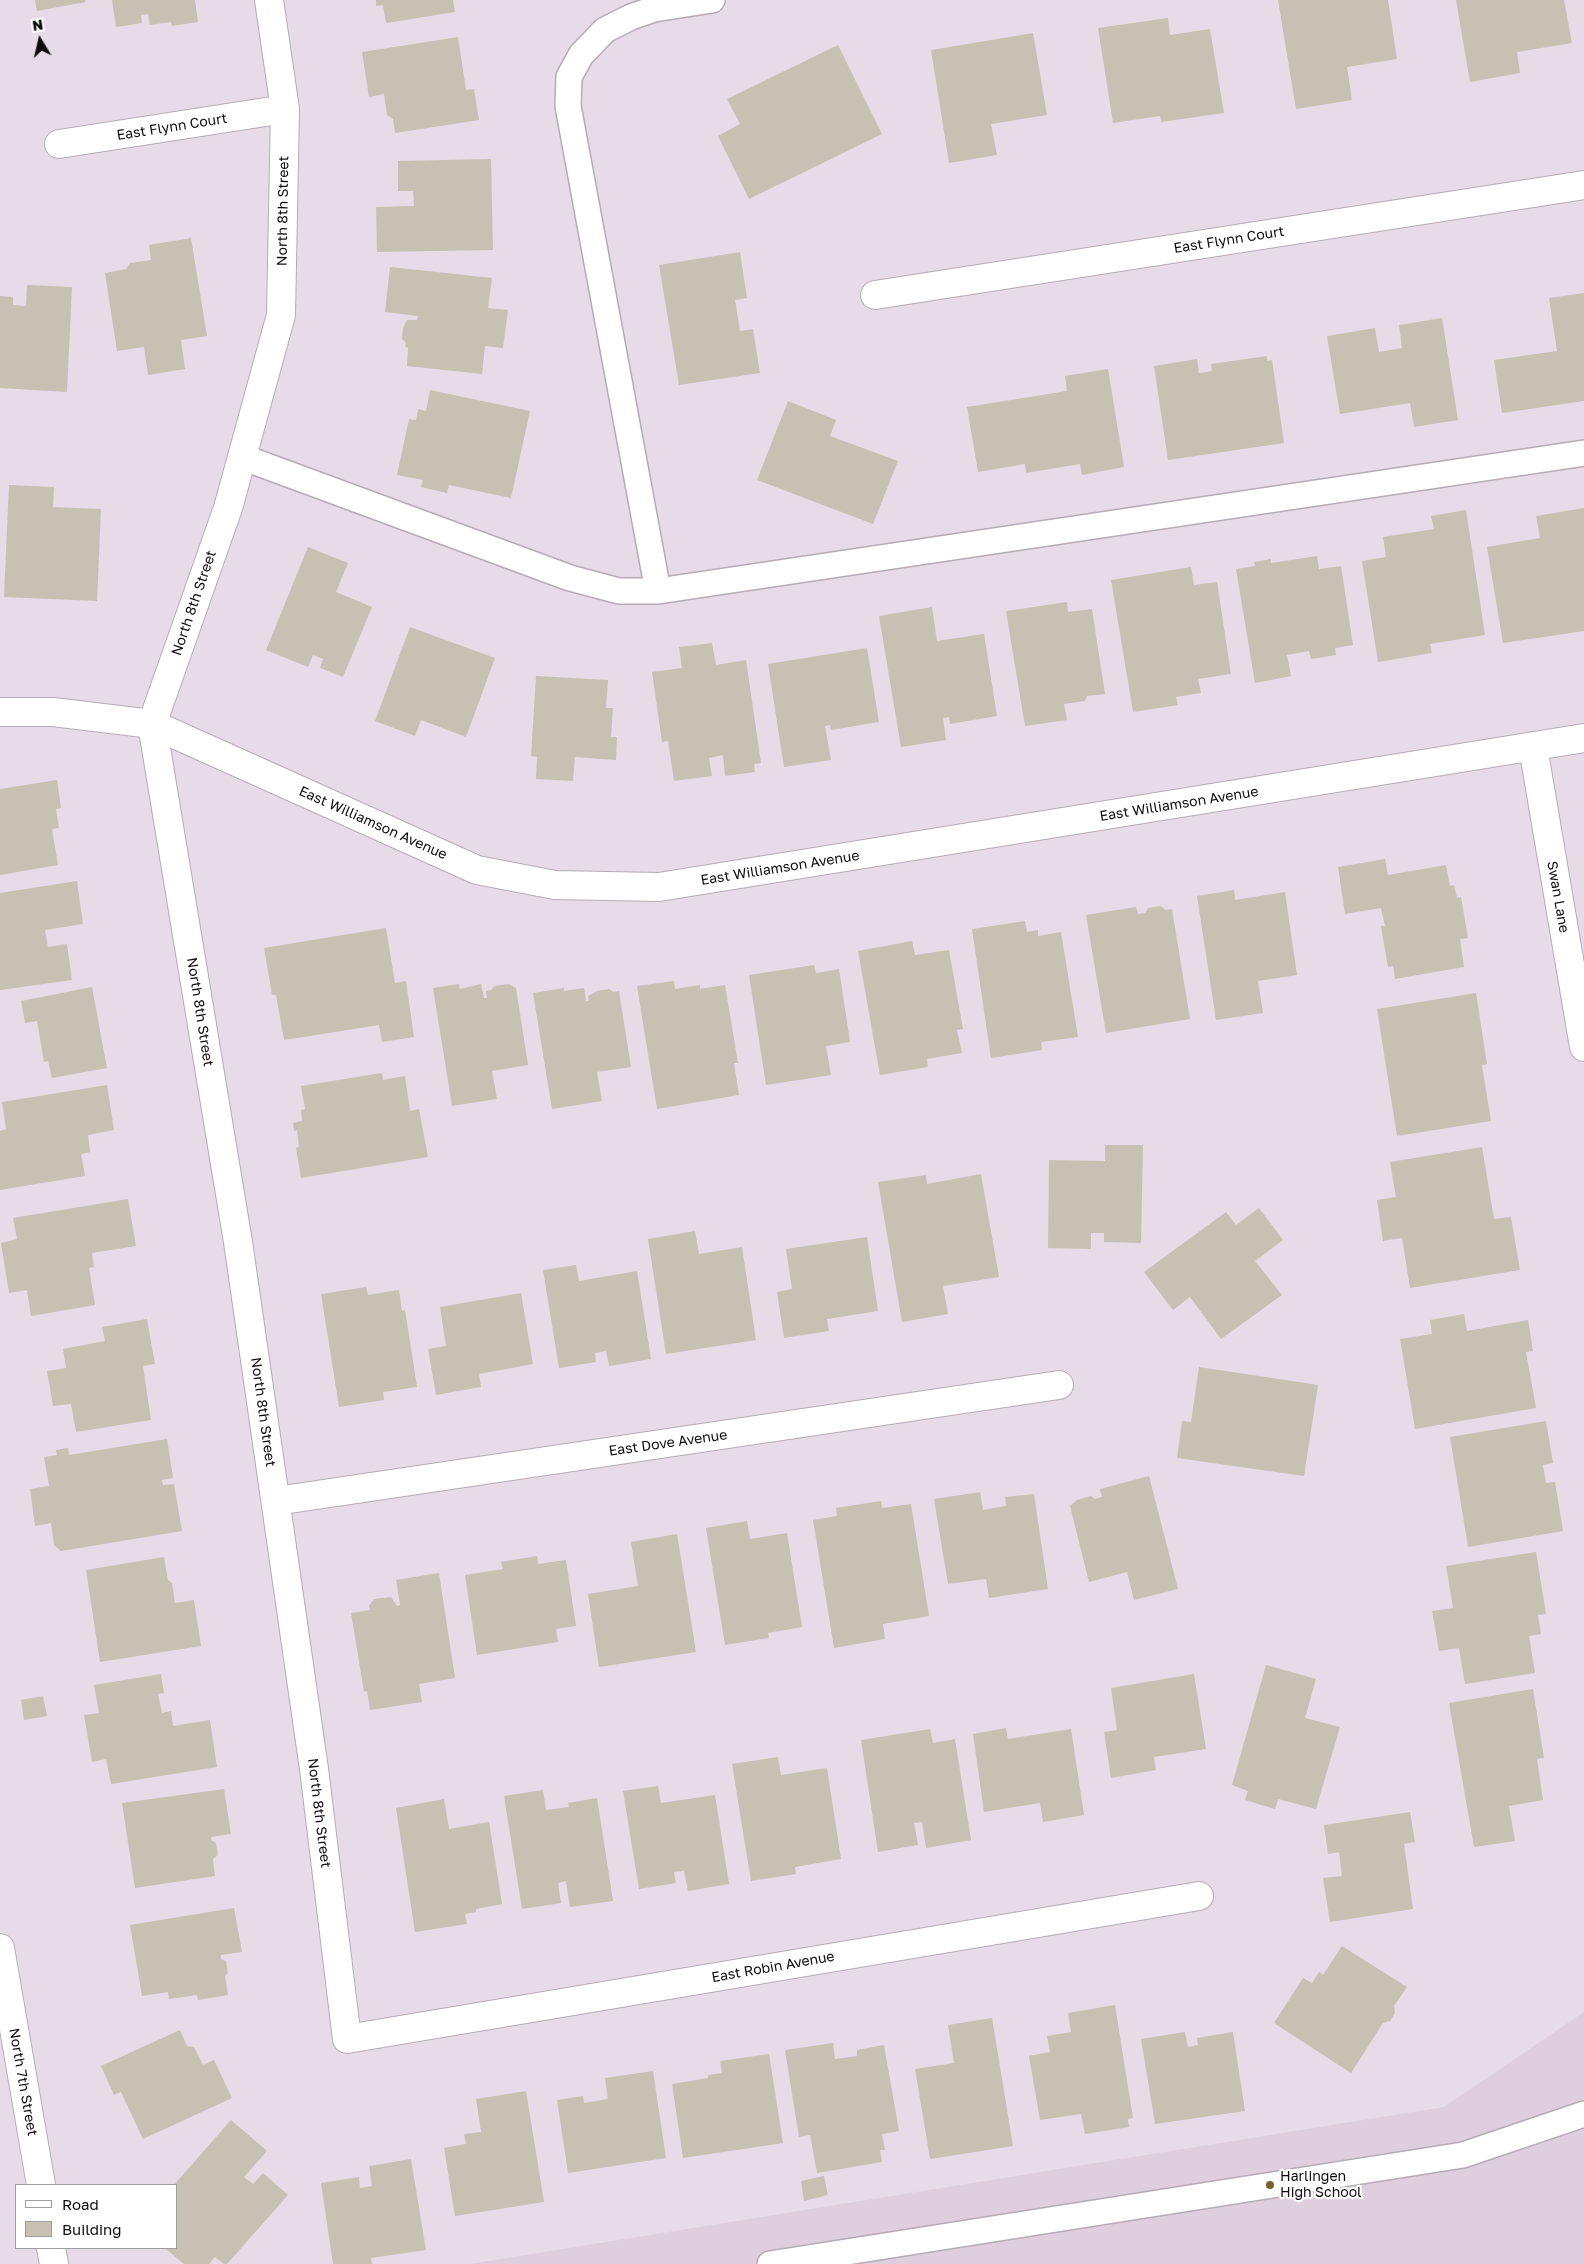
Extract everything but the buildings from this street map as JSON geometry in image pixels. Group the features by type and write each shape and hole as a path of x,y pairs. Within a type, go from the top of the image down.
{"street":[{"name":"North 8th Street","path":"269,0 285,110 280,315 228,508 152,724 238,1242 313,1760 347,2039"},
{"name":"East Flynn Court","path":"59,144 285,110"},
{"name":"East Flynn Court","path":"875,295 1584,185"},
{"name":"East Williamson Avenue","path":"0,712 53,712 152,724 478,870 554,885 649,887 668,886 1584,738"},
{"name":"Swan Lane","path":"1533,747 1584,1047"},
{"name":"East Dove Avenue","path":"276,1501 1059,1384"},
{"name":"East Robin Avenue","path":"347,2039 1199,1896"},
{"name":"North 7th Street","path":"0,1948 41,2184"},
{"path":"51,2249 54,2264"}],"lane":[{"path":"658,591 568,106 569,77 581,55 605,30 631,16 654,9 712,0"},
{"path":"242,457 570,578 619,591 658,591 1584,453"},
{"path":"770,2264 1463,2155 1584,2114"}],"shaded area":[{"name":"Harlingen High School","path":"1584,2012 1584,2264 470,2264 1444,2107"}],"place":[{"name":"Harlingen High School","path":"1270,2185"}]}
